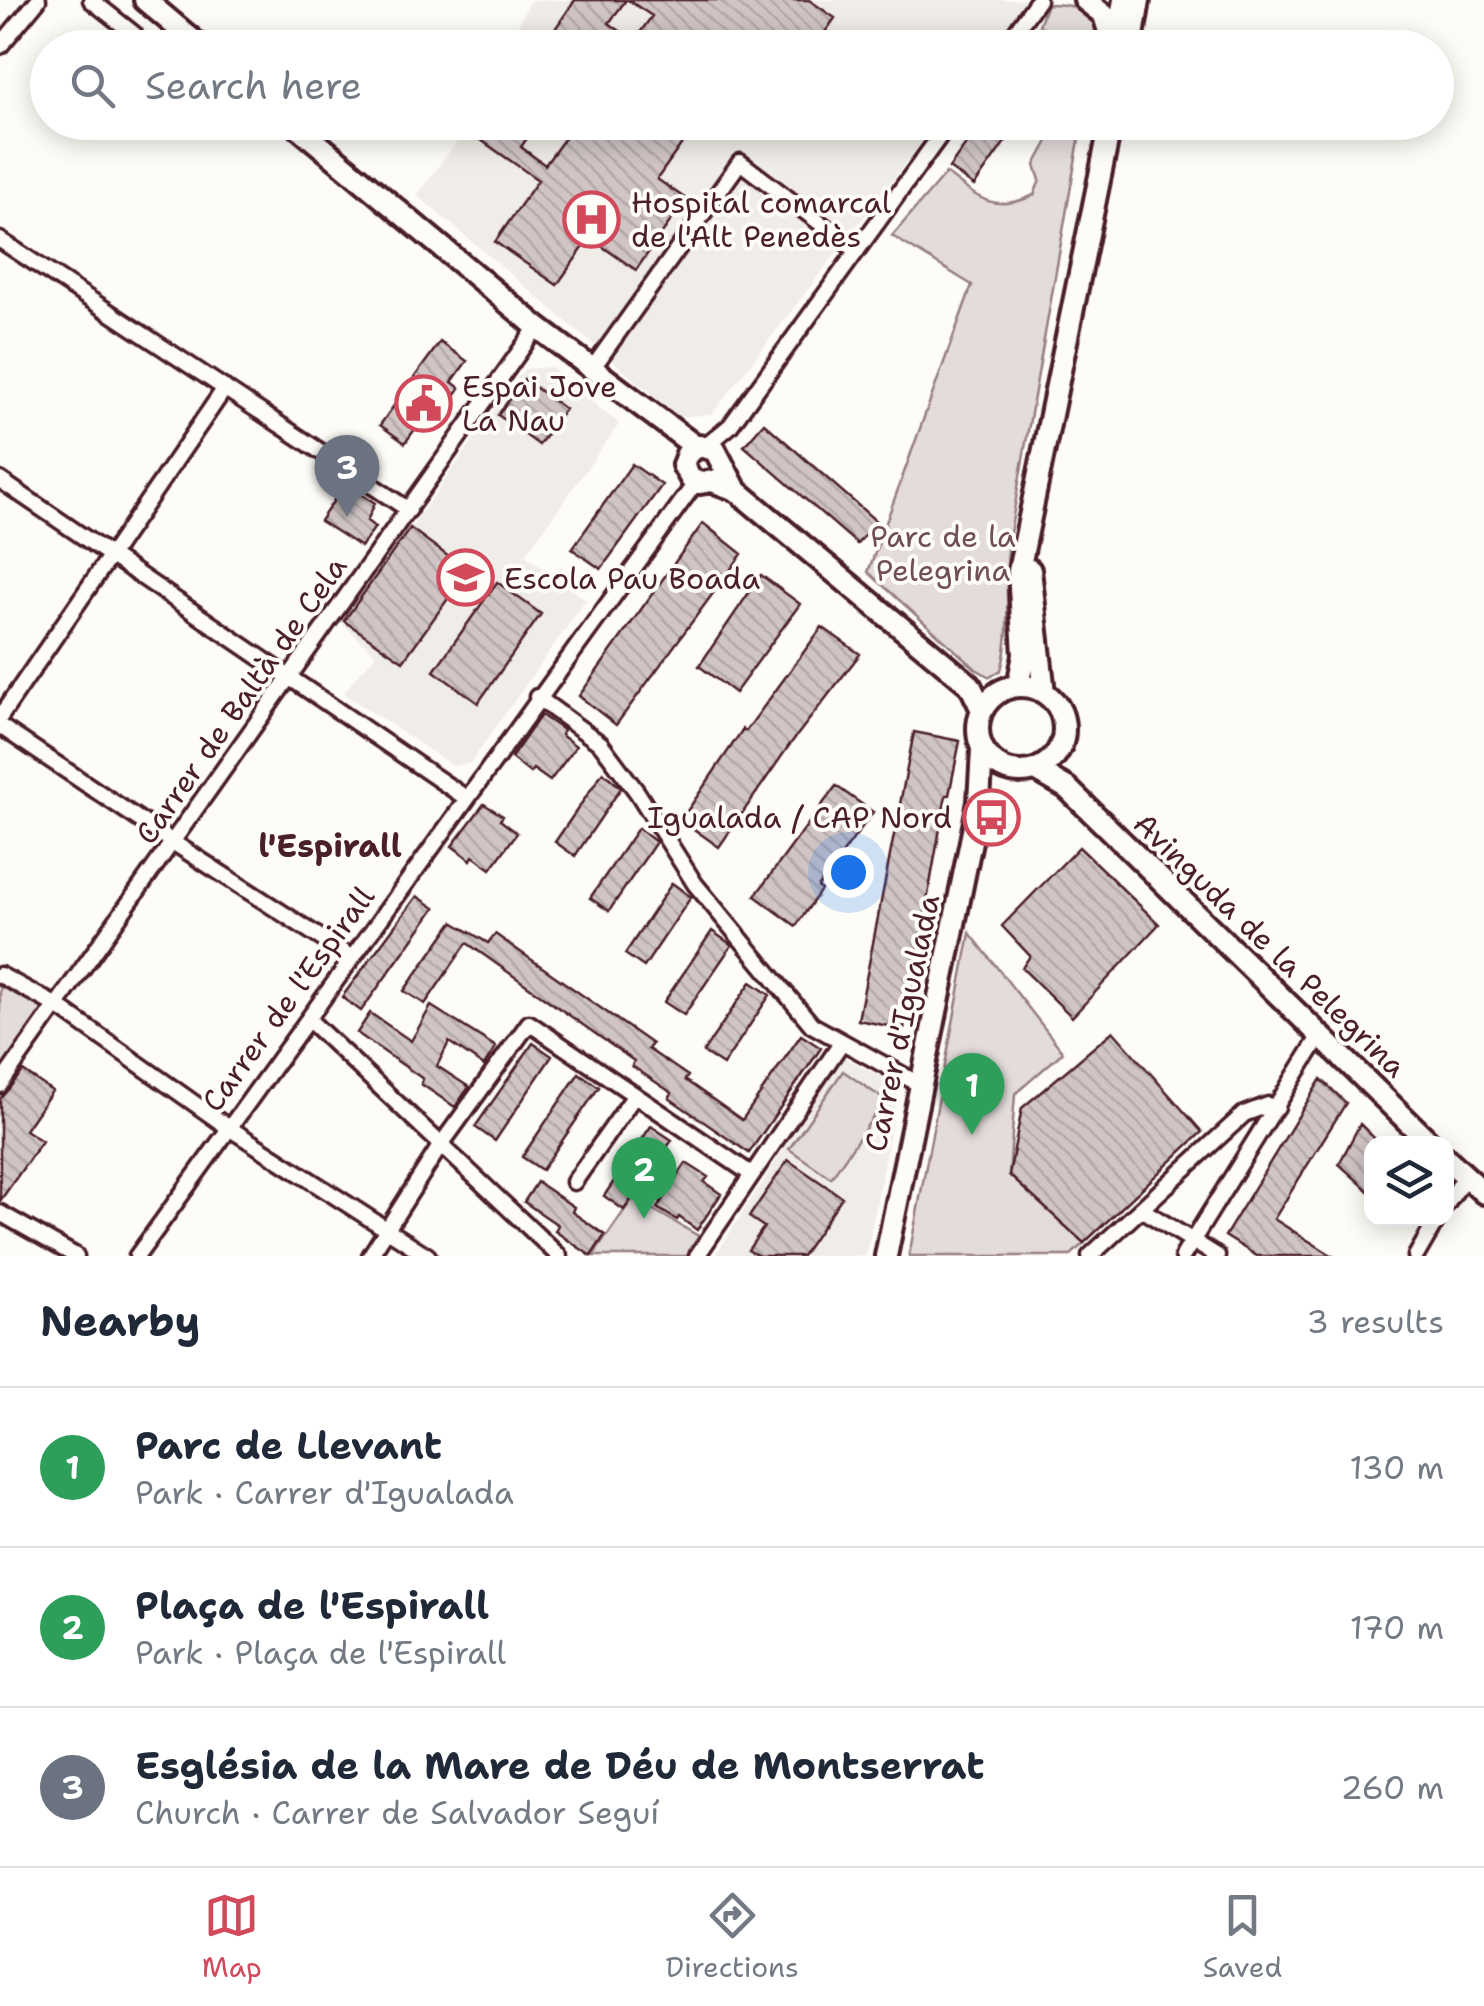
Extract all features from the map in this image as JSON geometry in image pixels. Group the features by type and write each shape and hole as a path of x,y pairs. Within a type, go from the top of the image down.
{"street":[{"path":"0,46 38,0"},
{"path":"90,0 129,30"},
{"path":"145,0 181,30"},
{"path":"1017,30 1038,0"},
{"path":"1085,0 1104,15 1114,30"},
{"path":"1126,30 1127,0"},
{"path":"1128,30 1139,0"},
{"path":"314,140 537,327 662,423 736,490 970,685 982,710"},
{"name":"Carrer de l'Espirall","path":"138,1256 937,140"},
{"path":"1000,768 982,750 978,723 982,710 1008,688 1024,655 1018,571 1030,528 1105,140"},
{"path":"592,369 740,162 858,250"},
{"path":"0,240 409,510"},
{"name":"Carrer de Baltà de Cela","path":"0,1085 537,327"},
{"path":"0,717 225,388"},
{"path":"0,480 466,798"},
{"name":"Avinguda de la Pelegrina","path":"1030,528 1030,573 1044,692 1055,702 1064,728 1056,754 1067,788"},
{"path":"970,685 1044,692"},
{"path":"538,698 601,744 637,792 695,884 812,1024 919,1084"},
{"path":"0,726 352,958"},
{"name":"Carrer d'Igualada","path":"886,1256 979,802 982,750"},
{"path":"1036,770 1056,754"},
{"name":"Avinguda de la Pelegrina","path":"1000,768 1036,770 1067,788 1424,1136"},
{"name":"Carrer d'Igualada","path":"979,802 1000,768"},
{"path":"0,975 57,1006 229,1128 428,1256"},
{"path":"308,1019 559,1256"},
{"path":"370,1256 440,1146 529,1023 751,1174"},
{"path":"1184,1256 1319,1037"},
{"path":"697,1256 842,1042"},
{"path":"574,1182 635,1094"},
{"path":"1090,1256 1244,1114 1268,1106 1278,1108"},
{"path":"1454,1165 1484,1193"},
{"path":"1454,1193 1466,1176"},
{"path":"1141,1209 1218,1256"},
{"path":"0,1213 76,1256"},
{"path":"1416,1256 1433,1226"}],"shaded area":[{"path":"531,0 1030,0 1006,30 515,30"},
{"path":"458,140 923,140 712,414 679,417 417,195"},
{"name":"Escola Pau Boada","path":"551,367 619,424 525,555 586,600 470,763 453,766 343,693 376,654 342,624 524,369"},
{"path":"843,1057 899,1086 866,1256 715,1256"}],"green space":[{"path":"1047,4 1083,11 1099,28 1047,30 1039,25"},
{"name":"Parc de la Pelegrina","path":"1049,140 1079,140 1009,539 1005,654 1001,670 990,677 976,669 868,572 972,285 892,236 946,173 987,200 1008,203 1034,195 1040,180 1035,165"},
{"path":"970,933 1063,1052 1015,1094 1009,1175 1084,1243 1070,1256 909,1256"},
{"path":"6,982 49,1006 0,1074 0,988"},
{"path":"843,1071 885,1100 831,1178 789,1149"},
{"path":"633,1198 707,1241 697,1256 593,1256"}],"building":[{"path":"575,0 626,0 609,23 619,30 554,30"},
{"path":"628,0 809,0 835,18 827,30 642,30 652,16"},
{"name":"Hospital comarcal de l'Alt Penedès","path":"481,140 526,140 521,147 545,165 563,140 684,140 657,179 686,199 636,270 590,238 557,285 495,242 538,180"},
{"path":"969,140 1006,140 974,186 949,168"},
{"name":"Espai Jove La Nau","path":"440,342 467,361 452,382 460,388 434,425 423,418 405,443 380,425"},
{"path":"524,379 565,409 539,445 498,415"},
{"path":"764,423 877,522 857,544 744,446"},
{"path":"632,464 662,485 601,569 572,549"},
{"path":"345,484 375,503 367,521 375,527 361,547 320,521"},
{"path":"703,523 742,554 616,725 579,696"},
{"path":"410,528 468,571 403,661 344,621"},
{"path":"761,575 800,604 735,693 699,666"},
{"path":"497,582 541,614 478,703 434,671"},
{"path":"822,627 860,654 788,747 719,847 681,820 743,729 746,731"},
{"path":"541,715 563,730 561,735 576,746 550,781 533,769 530,773 511,758"},
{"path":"914,732 960,741 946,795 904,1029 858,1020"},
{"path":"603,772 621,788 575,856 555,842"},
{"path":"836,786 873,812 818,887 821,890 796,926 755,896"},
{"path":"484,804 503,816 500,820 517,833 491,869 452,846"},
{"path":"638,828 656,842 609,911 590,898"},
{"path":"1079,847 1159,924 1072,1017 1022,968 1030,956 1002,926"},
{"path":"672,883 691,897 644,967 625,954"},
{"path":"417,896 435,908 361,1011 342,997"},
{"path":"453,922 488,943 495,934 652,1044 648,1049 742,1120 801,1035 821,1048 749,1153 669,1098 672,1093 632,1066 634,1061 467,943 425,1004 404,991"},
{"path":"712,931 732,945 684,1015 664,1002"},
{"path":"751,982 770,995 723,1065 703,1052"},
{"path":"431,1006 496,1047 484,1066 449,1042 437,1066 469,1087 455,1107 421,1084 423,1079 357,1033 370,1013 411,1041"},
{"path":"1113,1031 1202,1132 1084,1243 1009,1175 1022,1108"},
{"path":"533,1043 552,1056 495,1141 475,1127"},
{"path":"23,1071 52,1091 25,1130 42,1141 0,1201 0,1099"},
{"path":"579,1073 599,1087 542,1170 522,1157"},
{"path":"1321,1079 1346,1103 1274,1219 1333,1256 1257,1256 1225,1236"},
{"path":"1360,1124 1372,1136 1364,1136 1364,1187 1339,1164"},
{"path":"651,1126 672,1140 624,1210 604,1196"},
{"path":"788,1160 842,1197 802,1256 759,1256 748,1250 764,1227 749,1217"},
{"path":"686,1163 708,1177 704,1182 721,1194 697,1230 657,1208"},
{"path":"537,1182 574,1207 572,1212 605,1235 591,1256 555,1231 558,1225 524,1202"}],"place":[{"name":"Hospital comarcal de l'Alt Penedès","path":"592,219"},
{"name":"Espai Jove La Nau","path":"423,403"},
{"name":"Església de la Mare de Déu de Montserrat","path":"347,517"},
{"name":"Escola Pau Boada","path":"465,578"},
{"name":"Igualada / CAP Nord","path":"991,817"},
{"name":"Parc de Llevant","path":"972,1135"},
{"name":"Plaça de l'Espirall","path":"644,1219"}],"district":[{"name":"l'Espirall","path":"330,845"}]}
